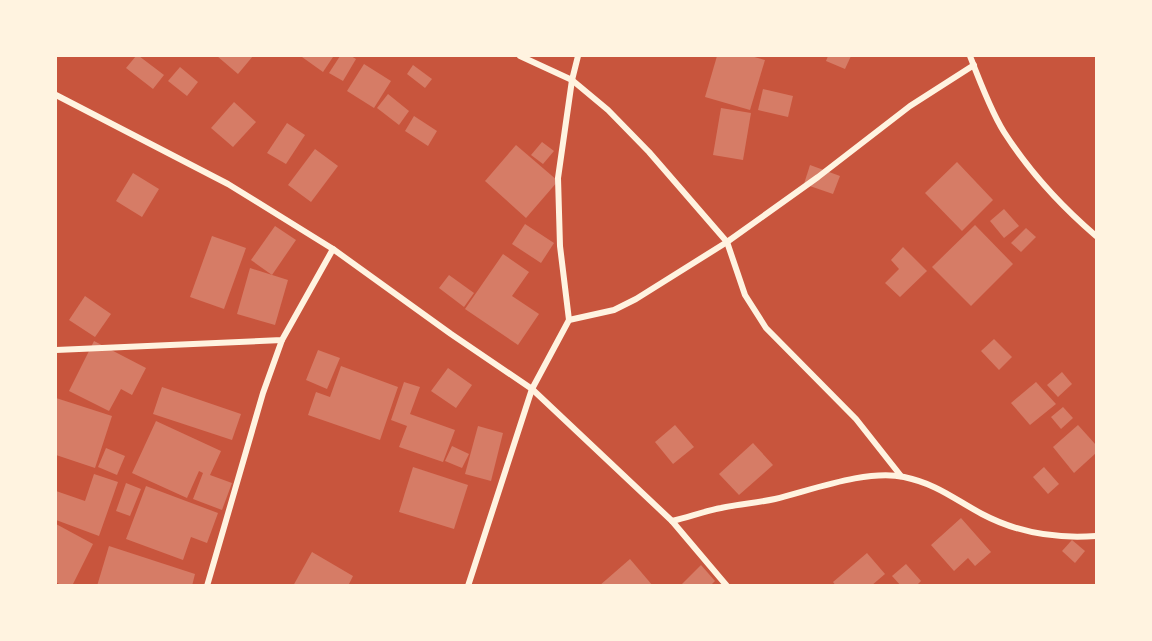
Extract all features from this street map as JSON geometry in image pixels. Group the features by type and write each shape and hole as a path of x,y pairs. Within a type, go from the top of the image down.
{"street":[{"path":"520,56 572,80 608,110 648,152 727,242 746,295 766,328 856,419 901,476"},
{"path":"468,585 532,390 569,320 560,246 558,178 572,80 578,56"},
{"path":"970,56 1003,131 1041,182 1077,220 1096,236"},
{"path":"569,320 614,310 636,299 727,242 818,177 910,106 974,65"},
{"path":"56,95 228,184 333,249 532,390 672,521 727,585"},
{"path":"207,585 263,393 282,340 333,249"},
{"path":"56,350 282,340"},
{"path":"672,521 720,508 773,499 852,480 873,476 901,476 930,483 983,515 1018,531 1051,536 1096,536"}],"building":[{"path":"136,56 164,75 153,89 126,68"},
{"path":"217,56 253,56 238,74"},
{"path":"303,56 331,56 333,57 323,72"},
{"path":"340,56 351,56 356,59 343,81 329,73"},
{"path":"717,56 751,56 765,60 750,110 705,97"},
{"path":"828,56 851,56 845,69 826,61"},
{"path":"364,64 391,81 374,108 347,91"},
{"path":"413,65 432,79 425,88 407,74"},
{"path":"180,67 198,82 187,96 168,81"},
{"path":"763,89 793,96 788,117 758,110"},
{"path":"388,94 409,111 399,125 377,108"},
{"path":"234,102 256,122 233,147 211,128"},
{"path":"721,108 751,113 743,160 713,155"},
{"path":"414,116 437,131 428,146 405,131"},
{"path":"287,123 305,135 286,164 267,153"},
{"path":"542,142 554,151 543,164 531,155"},
{"path":"516,145 558,181 526,218 485,181"},
{"path":"315,149 338,166 311,202 288,185"},
{"path":"957,162 993,200 962,231 925,193"},
{"path":"810,165 840,176 833,194 804,184"},
{"path":"133,173 159,189 142,217 116,201"},
{"path":"1004,209 1019,226 1004,238 990,221"},
{"path":"525,224 554,243 541,263 512,244"},
{"path":"975,225 1013,264 971,306 932,267"},
{"path":"275,226 296,240 272,275 251,260"},
{"path":"1026,228 1036,237 1021,252 1011,243"},
{"path":"212,236 246,248 224,309 190,297"},
{"path":"903,247 927,271 900,297 885,283 899,269 891,260"},
{"path":"503,254 529,272 512,296 539,314 518,345 465,309"},
{"path":"250,268 288,280 275,325 237,314"},
{"path":"449,275 474,293 464,307 439,288"},
{"path":"85,296 111,314 95,337 69,320"},
{"path":"994,339 1012,357 999,370 981,351"},
{"path":"94,341 146,368 132,395 121,389 109,411 69,391"},
{"path":"318,350 340,358 327,389 306,380"},
{"path":"341,366 398,387 380,440 308,415 316,392 330,397"},
{"path":"448,368 472,385 456,408 431,391"},
{"path":"1062,372 1072,384 1058,397 1047,385"},
{"path":"404,382 420,387 410,414 455,430 443,462 399,447 407,426 391,420"},
{"path":"1036,382 1056,404 1030,425 1011,403"},
{"path":"162,387 241,414 232,440 153,414"},
{"path":"56,398 112,416 95,468 56,455"},
{"path":"1063,407 1073,418 1061,429 1051,417"},
{"path":"156,421 221,451 210,475 232,483 222,510 193,499 203,473 199,471 187,498 132,473"},
{"path":"675,425 694,447 673,464 655,442"},
{"path":"1078,425 1096,445 1096,453 1074,473 1053,447"},
{"path":"478,426 503,433 491,481 465,474"},
{"path":"753,443 773,465 739,495 719,474"},
{"path":"452,446 469,454 462,468 445,461"},
{"path":"106,448 125,456 117,475 98,467"},
{"path":"413,467 468,485 454,529 399,512"},
{"path":"1044,467 1059,484 1048,494 1033,477"},
{"path":"94,474 118,482 99,536 56,520 56,491 85,501"},
{"path":"126,483 141,489 130,516 116,511"},
{"path":"146,486 218,513 207,543 191,537 183,560 126,539"},
{"path":"961,518 991,552 975,566 968,558 954,571 931,545"},
{"path":"56,524 93,544 72,586 62,586 56,582"},
{"path":"1072,540 1085,551 1075,563 1062,551"},
{"path":"109,546 195,574 192,586 97,586"},
{"path":"312,552 353,576 348,586 293,586"},
{"path":"867,553 885,574 871,586 836,586 833,582"},
{"path":"630,559 653,586 599,586"},
{"path":"906,564 921,581 916,586 901,586 892,576"},
{"path":"701,565 715,581 710,586 680,586"}]}
